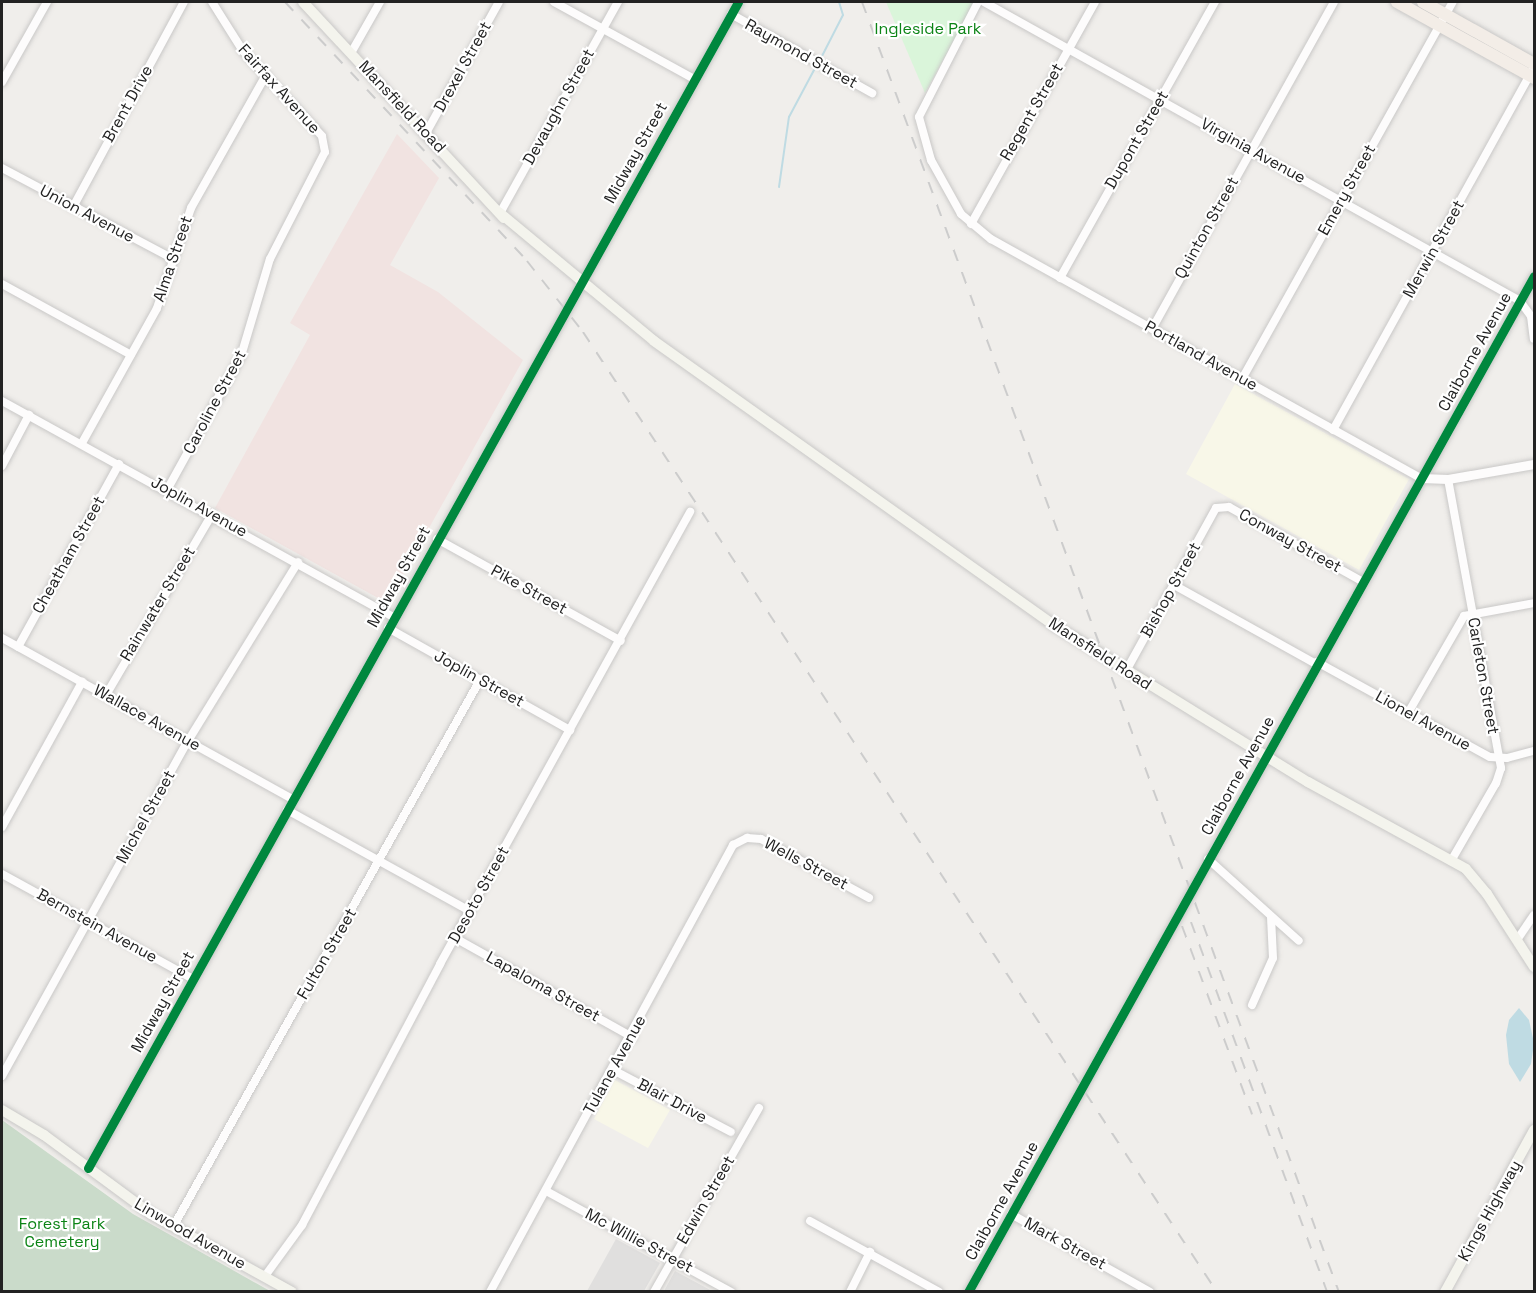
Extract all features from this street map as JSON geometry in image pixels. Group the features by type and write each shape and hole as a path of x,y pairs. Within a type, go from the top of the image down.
{"main road":[{"name":"Mansfield Road","path":"303,2 500,213 579,285 1016,599 1126,671 1265,757 1451,861 1477,879 1534,967"},
{"path":"1397,2 1443,20 1533,71"},
{"path":"1423,2 1443,20"},
{"name":"Linwood Avenue","path":"2,1110 173,1227 292,1292"},
{"name":"Kings Highway","path":"1445,1292 1534,1130"}],"street":[{"path":"2,82 46,2"},
{"name":"Brent Drive","path":"73,207 184,2"},
{"name":"Fairfax Avenue","path":"212,2 233,37 322,136 325,147"},
{"path":"351,53 380,2"},
{"name":"Drexel Street","path":"426,133 499,2"},
{"path":"554,2 694,79"},
{"name":"Devaughn Street","path":"500,213 618,2"},
{"name":"Midway Street","path":"88,1168 738,2"},
{"name":"Portland Avenue","path":"978,2 922,104 919,117 922,136 951,201 970,224 1060,278 1421,478 1448,479 1534,464"},
{"name":"Virginia Avenue","path":"984,2 1070,47 1521,301"},
{"name":"Regent Street","path":"970,224 1095,2"},
{"name":"Dupont Street","path":"1060,278 1215,2"},
{"name":"Quinton Street","path":"1152,329 1334,2"},
{"name":"Emery Street","path":"1242,379 1453,2"},
{"name":"Raymond Street","path":"730,14 872,93"},
{"name":"Merwin Street","path":"1333,429 1533,71"},
{"name":"Alma Street","path":"82,443 162,295 191,208 266,75"},
{"name":"Caroline Street","path":"167,490 241,356 270,260 320,168 325,147"},
{"name":"Union Avenue","path":"2,168 173,259"},
{"name":"Claiborne Avenue","path":"968,1292 1534,276"},
{"path":"2,284 131,355"},
{"path":"1521,301 1531,316 1534,339"},
{"name":"Joplin Avenue","path":"2,401 212,514 394,617"},
{"path":"2,466 29,415"},
{"name":"Cheatham Street","path":"18,647 118,464"},
{"name":"Carleton Street","path":"1448,479 1500,768 1496,783 1451,861"},
{"name":"Conway Street","path":"1216,508 1229,507 1363,582"},
{"name":"Bishop Street","path":"1126,671 1216,508"},
{"name":"Desoto Street","path":"265,1276 302,1225 455,938 621,641 690,512"},
{"name":"Rainwater Street","path":"106,695 212,514"},
{"name":"Pike Street","path":"437,539 621,641"},
{"name":"Michel Street","path":"2,1077 189,741 298,562"},
{"name":"Lionel Avenue","path":"1174,585 1483,754 1498,758"},
{"path":"1408,713 1461,620 1472,614 1534,603"},
{"name":"Joplin Street","path":"388,628 570,730"},
{"name":"Wallace Avenue","path":"2,638 292,799"},
{"name":"Fulton Street","path":"173,1227 380,862 480,680"},
{"path":"2,827 82,682"},
{"path":"1498,758 1534,751"},
{"path":"287,810 470,911"},
{"name":"Wells Street","path":"741,839 753,837 767,842 869,898"},
{"name":"Tulane Avenue","path":"490,1292 632,1037 728,852 741,839"},
{"path":"1208,860 1299,941"},
{"name":"Bernstein Avenue","path":"2,874 193,979"},
{"path":"1517,940 1534,915"},
{"path":"1252,1005 1273,958 1271,917"},
{"name":"Lapaloma Street","path":"455,938 632,1037"},
{"name":"Blair Drive","path":"613,1070 731,1132"},
{"name":"Edwin Street","path":"654,1292 759,1108"},
{"name":"Mc Willie Street","path":"546,1191 731,1292"},
{"name":"Mark Street","path":"1011,1214 1150,1292"},
{"path":"810,1221 939,1292"},
{"path":"849,1292 870,1252"}],"shaded area":[{"path":"397,134 439,178 390,265 438,292 523,360 387,603 215,508 310,335 290,323"},
{"path":"1235,384 1409,479 1359,570 1186,474"},
{"path":"615,1080 670,1110 648,1148 594,1119"},
{"path":"616,1239 660,1263 644,1291 587,1291"},
{"path":"675,1271 712,1291 664,1291"}],"green space":[{"name":"Ingleside Park","path":"886,2 975,2 925,93"},
{"name":"Forest Park Cemetery","path":"2,1120 133,1214 270,1291 2,1291"}],"water":[{"path":"1519,1008 1529,1020 1534,1043 1531,1064 1520,1082 1509,1064 1506,1035 1509,1020"}],"waterway":[{"path":"821,58 843,15 839,2"},
{"path":"779,187 789,117 815,68"}],"railway":[{"path":"285,2 527,261 583,332 1217,1292"},
{"path":"862,2 1339,1292"},
{"path":"1191,922 1327,1292"},
{"path":"1182,926 1252,1114"}],"cycle path":[{"path":"88,1168 738,2"},
{"path":"968,1292 1534,276"}]}
